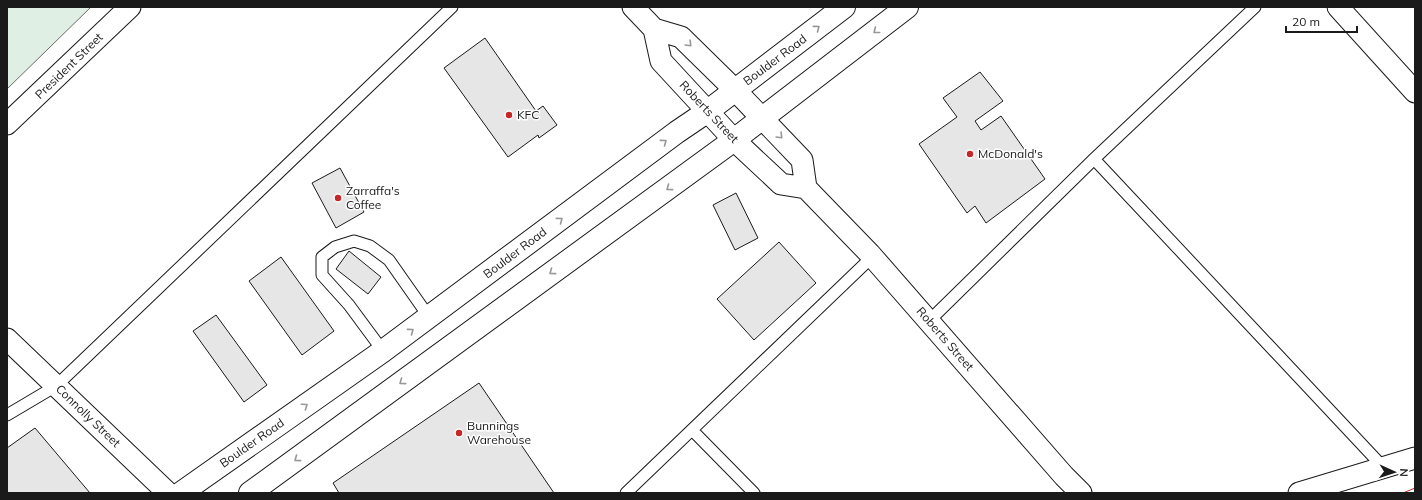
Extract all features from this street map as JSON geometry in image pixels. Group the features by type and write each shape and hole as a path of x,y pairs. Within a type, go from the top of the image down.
{"main road":[{"name":"Boulder Road","path":"181,493 383,351 708,111 844,7"},
{"path":"250,493 734,140 907,7"}],"street":[{"name":"President Street","path":"7,124 130,7"},
{"path":"633,7 654,29 681,37 763,118 802,160 806,188"},
{"path":"1338,7 1415,92"},
{"name":"Roberts Street","path":"654,29 661,61 734,140 781,184 806,188 873,256 1081,493"},
{"name":"Connolly Street","path":"7,339 168,493"},
{"path":"1299,493 1415,458"}],"lane":[{"path":"7,415 56,386 452,7"},
{"path":"929,321 1094,159 1255,7"},
{"path":"1094,159 1383,467"},
{"path":"383,351 349,305 322,275 322,257 335,247 354,242 370,246 389,260 429,317"},
{"path":"626,493 873,256"},
{"path":"692,430 754,493"}],"green space":[{"path":"7,7 91,7 7,89"}],"building":[{"path":"485,38 536,111 543,106 557,125 539,138 538,135 508,157 444,68"},
{"path":"980,72 1003,101 975,121 981,130 1001,116 1045,179 986,223 975,206 967,213 919,144 957,117 943,98"},
{"name":"Zarraffa's Coffee","path":"340,168 364,212 336,228 312,183"},
{"path":"736,193 758,238 735,250 713,205"},
{"path":"779,242 816,283 754,340 717,299"},
{"path":"349,251 381,277 368,294 336,269"},
{"path":"281,257 334,331 302,355 249,281"},
{"path":"216,315 267,385 244,402 193,331"},
{"name":"Bunnings Warehouse","path":"479,383 554,493 339,493 333,483"},
{"path":"35,428 90,493 8,493 7,448"}],"power":[{"path":"1403,493 1415,488"}],"place":[{"name":"KFC","path":"509,115"},
{"name":"McDonald's","path":"970,154"},
{"name":"Zarraffa's Coffee","path":"338,198"},
{"name":"Bunnings Warehouse","path":"459,433"}]}
